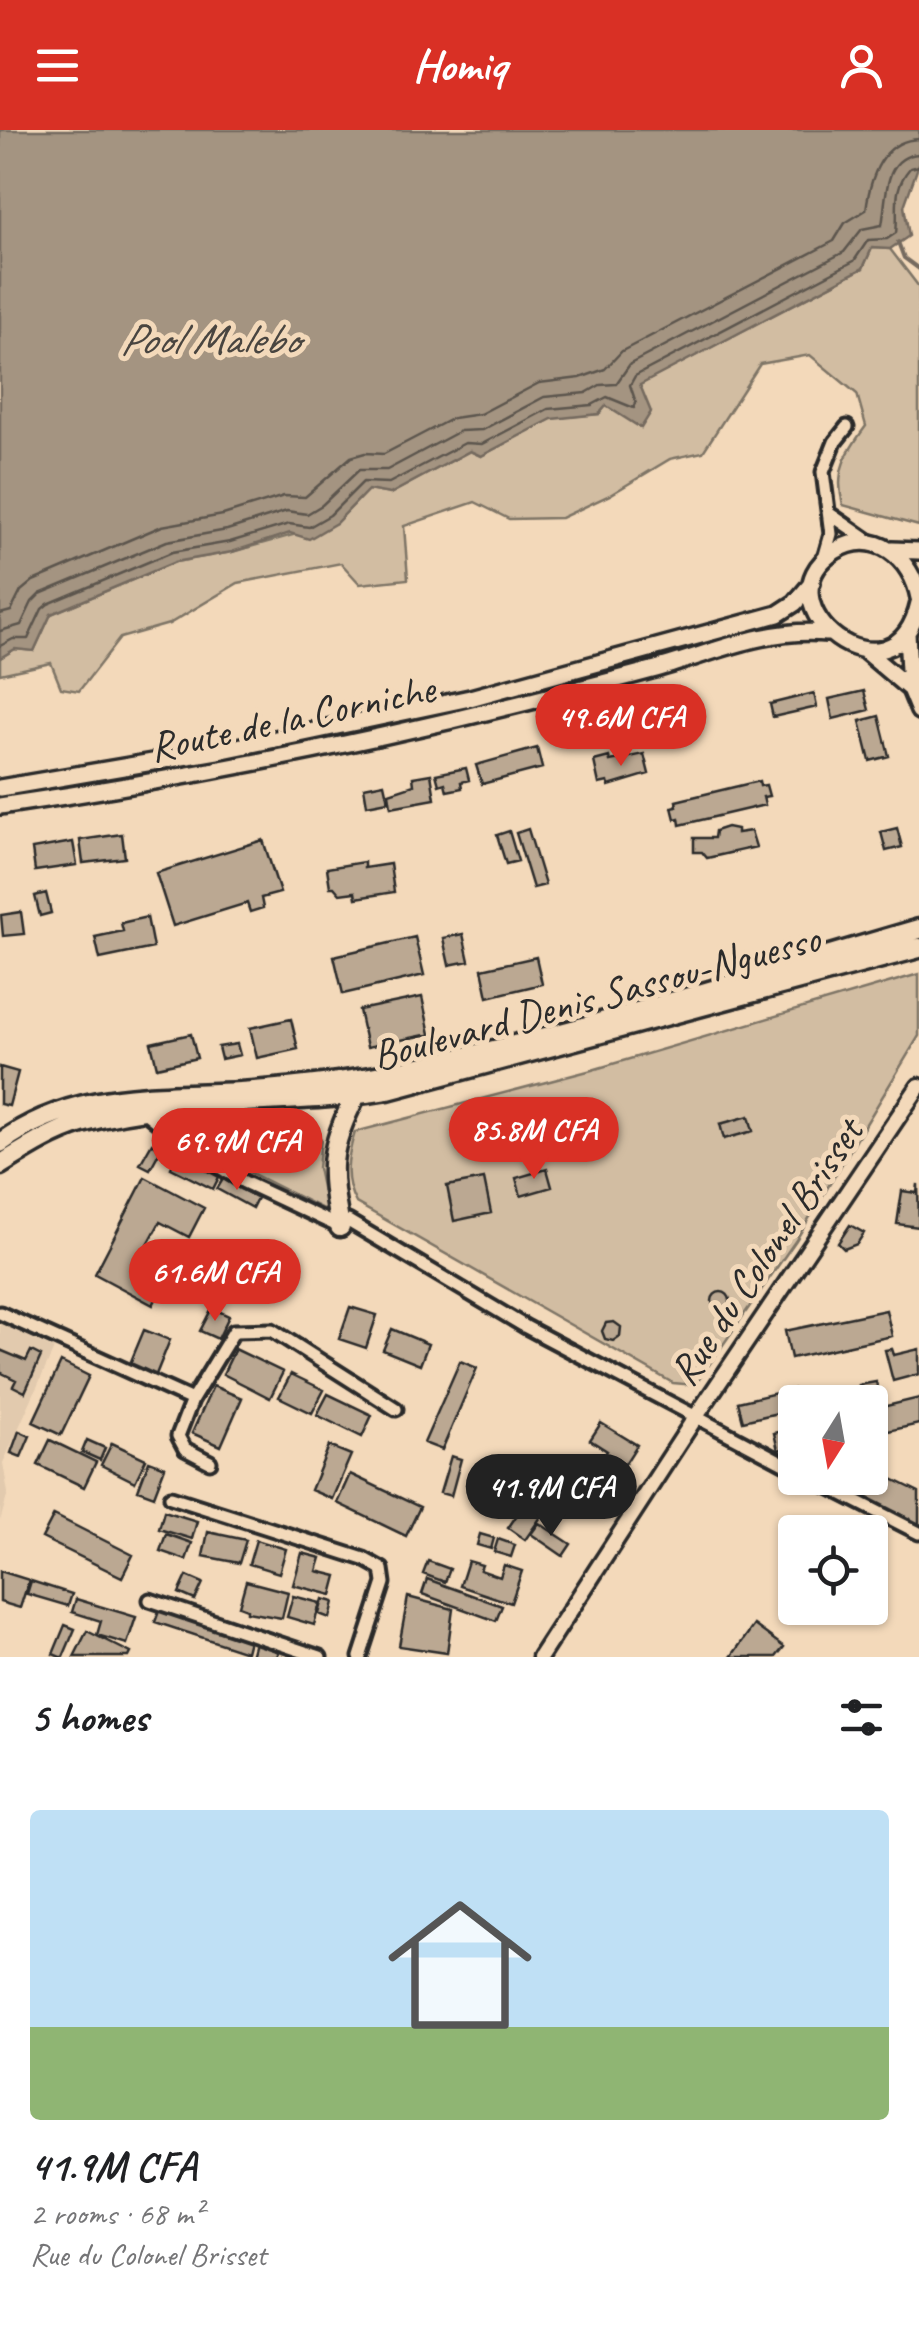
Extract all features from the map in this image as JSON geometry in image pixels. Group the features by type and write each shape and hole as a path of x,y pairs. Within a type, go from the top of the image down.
{"main road":[{"path":"910,689 865,651 828,633 815,616 810,600 812,582 823,562 837,550 854,543 872,543 892,550 919,551"},
{"path":"892,550 907,566 919,601 908,633 910,689 919,711"},
{"name":"Route de la Corniche","path":"0,788 224,750 470,698 778,614 795,603 812,582"},
{"name":"Route de la Corniche","path":"0,806 142,785 366,742 652,670 774,633 828,633"},
{"path":"865,651 889,646 908,633"},
{"name":"Boulevard Denis Sassou-Nguesso","path":"0,1143 81,1103 309,1086 410,1070 919,929"},
{"name":"Boulevard Denis Sassou-Nguesso","path":"0,1165 86,1122 143,1111 356,1096 494,1063 919,948"},
{"path":"340,1227 332,1151 340,1125 356,1096"}],"street":[{"path":"823,562 831,534 823,472 834,442 848,427"},
{"path":"830,514 872,543"},
{"name":"Rue du Colonel Brisset","path":"540,1657 919,1086"},
{"path":"143,1111 192,1151 244,1182 340,1227 348,1221 526,1326 778,1460"},
{"path":"0,1313 192,1400"},
{"path":"210,1462 180,1443 181,1422 234,1331 272,1330 396,1410"},
{"path":"844,1495 919,1533"},
{"path":"172,1497 382,1568 384,1583 360,1657"},
{"path":"150,1600 320,1657"}],"shaded area":[{"path":"872,248 890,249 919,287 919,526 843,505 841,472 866,426 857,394 810,355 760,364 703,452 670,459 610,495 561,518 509,519 475,502 404,526 408,579 360,584 341,563 238,583 169,624 120,638 79,691 61,688 51,663 0,674 0,658 15,649 34,651 51,614 175,562 232,552 336,523 368,490 390,494 470,451 481,456 552,418 599,414 639,385 863,268"},
{"path":"919,974 919,1036 796,1240 695,1385 673,1383 356,1203 352,1194 348,1168 355,1132 592,1070"},
{"path":"183,1139 254,1149 321,1139 318,1168 327,1211"},
{"path":"0,1323 54,1349 3,1463 8,1493 0,1521"}],"water":[{"name":"Pool Malebo","path":"0,130 919,130 919,164 904,206 909,236 890,249 872,248 863,268 640,385 651,412 641,428 606,406 599,414 552,419 481,456 470,451 390,494 368,490 336,523 309,539 290,533 232,552 175,562 51,614 34,651 15,649 0,658"}],"building":[{"path":"864,691 869,710 833,719 829,699"},
{"path":"814,693 817,707 773,717 770,704"},
{"path":"879,716 889,756 870,761 860,721"},
{"path":"537,748 542,768 482,784 476,765"},
{"path":"644,754 649,774 609,786 608,782 599,784 594,761"},
{"path":"466,768 469,780 461,782 462,788 447,791 445,783 439,785 436,774"},
{"path":"431,774 435,799 391,807 389,793 414,785 413,777"},
{"path":"759,781 760,786 766,785 769,796 763,797 765,805 680,825 679,818 675,819 672,807 677,806 676,801"},
{"path":"384,783 388,801 367,805 364,787"},
{"path":"897,828 902,847 886,851 881,832"},
{"path":"528,829 545,885 533,888 516,833"},
{"path":"737,829 737,833 751,831 756,847 707,858 702,852 694,852 694,838 714,838 715,831"},
{"path":"509,831 518,861 506,864 497,835"},
{"path":"122,834 125,858 83,863 80,840"},
{"path":"263,840 280,893 261,898 263,908 250,912 247,903 173,926 156,873"},
{"path":"73,842 77,865 35,871 32,849"},
{"path":"364,862 364,868 390,864 394,892 356,898 355,892 340,894 330,887 327,868"},
{"path":"46,893 51,913 40,916 35,896"},
{"path":"21,912 24,934 3,936 1,915"},
{"path":"147,917 153,948 100,959 95,937 123,931 121,923"},
{"path":"463,934 469,961 449,965 443,938"},
{"path":"415,937 424,975 343,994 334,956"},
{"path":"536,957 542,984 488,997 482,969"},
{"path":"422,997 430,1034 367,1047 359,1010"},
{"path":"291,1019 298,1049 257,1058 250,1028"},
{"path":"191,1034 197,1058 157,1067 151,1043"},
{"path":"237,1044 240,1055 221,1059 218,1047"},
{"path":"0,1067 18,1072 9,1106 0,1104"},
{"path":"749,1116 753,1131 724,1139 720,1124"},
{"path":"160,1136 175,1144 171,1152 156,1144"},
{"path":"152,1143 161,1149 150,1169 140,1164"},
{"path":"177,1155 219,1177 213,1189 171,1168"},
{"path":"547,1169 552,1187 521,1196 516,1178"},
{"path":"145,1177 204,1208 189,1237 160,1222 139,1261 168,1276 153,1305 95,1274"},
{"path":"223,1179 257,1198 252,1208 217,1189"},
{"path":"484,1179 491,1213 454,1221 447,1186"},
{"path":"918,1184 919,1227 897,1224 902,1191 917,1193"},
{"path":"850,1225 864,1233 857,1244 844,1249 838,1243"},
{"path":"721,1292 730,1301 721,1310 712,1301"},
{"path":"350,1307 377,1315 366,1348 339,1339"},
{"path":"212,1308 229,1316 218,1339 200,1331"},
{"path":"886,1310 892,1336 791,1358 785,1331"},
{"path":"614,1322 621,1327 620,1336 613,1341 605,1339 602,1331 606,1323"},
{"path":"392,1329 428,1344 420,1365 383,1350"},
{"path":"144,1330 170,1340 155,1377 129,1366"},
{"path":"235,1349 283,1372 270,1398 223,1374"},
{"path":"892,1349 894,1355 919,1349 919,1374 893,1381 885,1350"},
{"path":"0,1350 26,1361 31,1351 41,1356 25,1392 13,1386 16,1380 0,1372"},
{"path":"460,1361 477,1368 442,1450 424,1443"},
{"path":"61,1362 89,1376 61,1435 33,1422"},
{"path":"291,1374 324,1390 312,1413 279,1397"},
{"path":"213,1386 242,1398 221,1446 192,1433"},
{"path":"778,1393 778,1413 743,1421 738,1402"},
{"path":"328,1394 372,1415 362,1437 317,1415"},
{"path":"919,1398 919,1424 888,1431 888,1406"},
{"path":"601,1423 637,1445 595,1511 577,1499 565,1518 548,1507 572,1469 589,1480 607,1451 590,1440"},
{"path":"19,1431 30,1436 21,1457 11,1453"},
{"path":"50,1440 96,1462 84,1487 38,1465"},
{"path":"87,1440 105,1448 100,1460 82,1452"},
{"path":"112,1443 146,1459 135,1482 101,1465"},
{"path":"329,1446 351,1455 332,1499 311,1490"},
{"path":"451,1456 461,1459 451,1496 440,1493"},
{"path":"149,1461 165,1467 154,1496 138,1490"},
{"path":"350,1474 420,1507 406,1536 337,1503"},
{"path":"888,1477 919,1492 919,1526 861,1497 888,1495"},
{"path":"536,1485 547,1491 539,1504 528,1498"},
{"path":"528,1499 545,1511 525,1540 508,1528"},
{"path":"164,1511 197,1521 192,1539 159,1529"},
{"path":"54,1515 133,1555 122,1577 42,1538"},
{"path":"539,1523 571,1544 563,1556 531,1534"},
{"path":"208,1532 246,1540 239,1563 203,1556"},
{"path":"166,1534 192,1543 186,1560 160,1551"},
{"path":"480,1534 494,1538 491,1549 477,1545"},
{"path":"498,1539 515,1545 511,1557 494,1552"},
{"path":"256,1540 286,1549 279,1573 249,1564"},
{"path":"302,1553 321,1558 317,1571 337,1576 332,1595 293,1585"},
{"path":"428,1561 450,1569 445,1582 423,1574"},
{"path":"468,1561 500,1577 504,1565 522,1571 511,1603 460,1586"},
{"path":"0,1571 29,1580 20,1608 0,1602"},
{"path":"187,1576 203,1583 195,1600 179,1593"},
{"path":"427,1579 502,1606 496,1621 422,1594"},
{"path":"31,1581 72,1594 68,1606 27,1594"},
{"path":"246,1581 288,1592 282,1618 247,1612 239,1606"},
{"path":"293,1596 320,1603 314,1625 287,1617"},
{"path":"408,1597 453,1609 447,1653 399,1646"},
{"path":"76,1599 136,1617 127,1644 97,1635 101,1621 72,1612"},
{"path":"323,1599 334,1602 330,1618 319,1614"},
{"path":"159,1611 249,1640 246,1652 155,1622"},
{"path":"65,1625 75,1629 60,1657 53,1654"},
{"path":"754,1625 784,1647 776,1657 731,1657"},
{"path":"87,1631 131,1653 129,1657 74,1657"},
{"path":"255,1642 280,1648 277,1657 251,1657"}],"waterway":[{"path":"898,242 904,258 919,269"}]}
